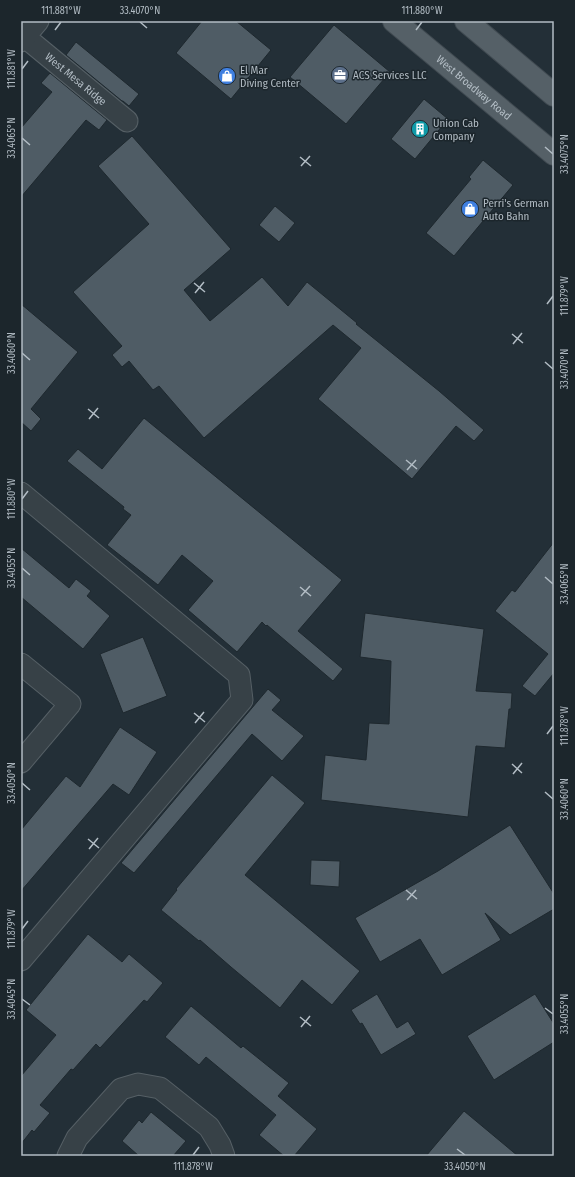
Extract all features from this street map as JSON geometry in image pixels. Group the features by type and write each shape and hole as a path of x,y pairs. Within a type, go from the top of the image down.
{"main road":[{"name":"West Broadway Road","path":"394,21 554,154"},
{"path":"466,21 554,95"}],"street":[{"name":"West Mesa Ridge","path":"28,33 127,121"},
{"path":"21,493 239,675 242,700 21,960"},
{"path":"21,664 70,704 21,762"},
{"path":"68,1156 77,1138 121,1089 138,1084 160,1088 209,1127 220,1145 224,1156"}],"building":[{"name":"El Mar Diving Center","path":"202,21 236,21 271,50 231,99 176,53"},
{"name":"ACS Services LLC","path":"334,25 390,72 346,124 290,77"},
{"path":"76,42 139,94 129,106 66,55"},
{"path":"50,73 107,120 99,130 86,120 21,197 21,128 52,92 41,83"},
{"name":"Union Cab Company","path":"424,99 448,119 415,159 391,139"},
{"path":"132,136 231,249 184,290 210,321 262,277 288,306 307,282 484,430 474,441 456,426 412,479 318,399 361,348 333,325 204,438 159,386 153,390 129,361 122,367 112,355 122,346 73,292 149,224 98,166"},
{"name":"Perri's German Auto Bahn","path":"483,160 513,185 454,256 426,233 471,179 469,177"},
{"path":"275,206 295,223 279,242 259,225"},
{"path":"21,304 78,352 31,409 41,419 31,431 21,422"},
{"path":"144,418 342,580 298,631 343,669 333,681 262,622 237,652 188,610 213,581 182,555 158,585 107,545 131,515 123,509 124,507 67,461 78,449 102,469"},
{"path":"554,542 554,673 535,696 522,686 548,654 495,611 512,590 515,592"},
{"path":"21,548 69,588 76,579 91,591 87,596 110,616 83,649 21,597"},
{"path":"365,613 484,629 476,691 512,693 511,709 509,709 505,748 476,746 468,817 321,800 325,755 366,760 369,723 389,724 391,661 360,657"},
{"path":"143,637 167,696 123,713 100,654"},
{"path":"268,689 281,700 272,710 304,736 282,761 252,734 134,873 121,863"},
{"path":"120,727 157,752 129,795 113,784 21,891 21,830 66,776 80,787"},
{"path":"272,775 305,803 245,875 360,971 332,1005 302,980 280,1008 200,940 199,941 161,910 177,890 176,889"},
{"path":"510,825 554,894 554,909 510,935 485,913 501,940 442,975 420,939 380,962 355,918 438,871"},
{"path":"311,860 340,861 339,887 310,885"},
{"path":"88,934 122,962 129,954 163,983 147,1002 144,1000 100,1048 96,1044 73,1070 71,1069 40,1105 50,1113 34,1132 32,1130 21,1144 21,1076 56,1035 26,1010"},
{"path":"377,994 397,1028 408,1021 416,1034 381,1055 362,1023 360,1024 351,1010"},
{"path":"535,994 554,1024 554,1042 494,1080 467,1036"},
{"path":"191,1006 241,1048 243,1046 289,1083 278,1096 317,1129 294,1156 284,1156 259,1135 276,1115 206,1057 199,1065 165,1037"},
{"path":"464,1111 518,1156 426,1156"},
{"path":"151,1112 186,1141 173,1156 139,1156 122,1141 139,1120 142,1123"}],"place":[{"name":"ACS Services LLC","path":"340,75"},
{"name":"El Mar Diving Center","path":"227,76"},
{"name":"Union Cab Company","path":"420,129"},
{"name":"Perri's German Auto Bahn","path":"470,209"}]}
